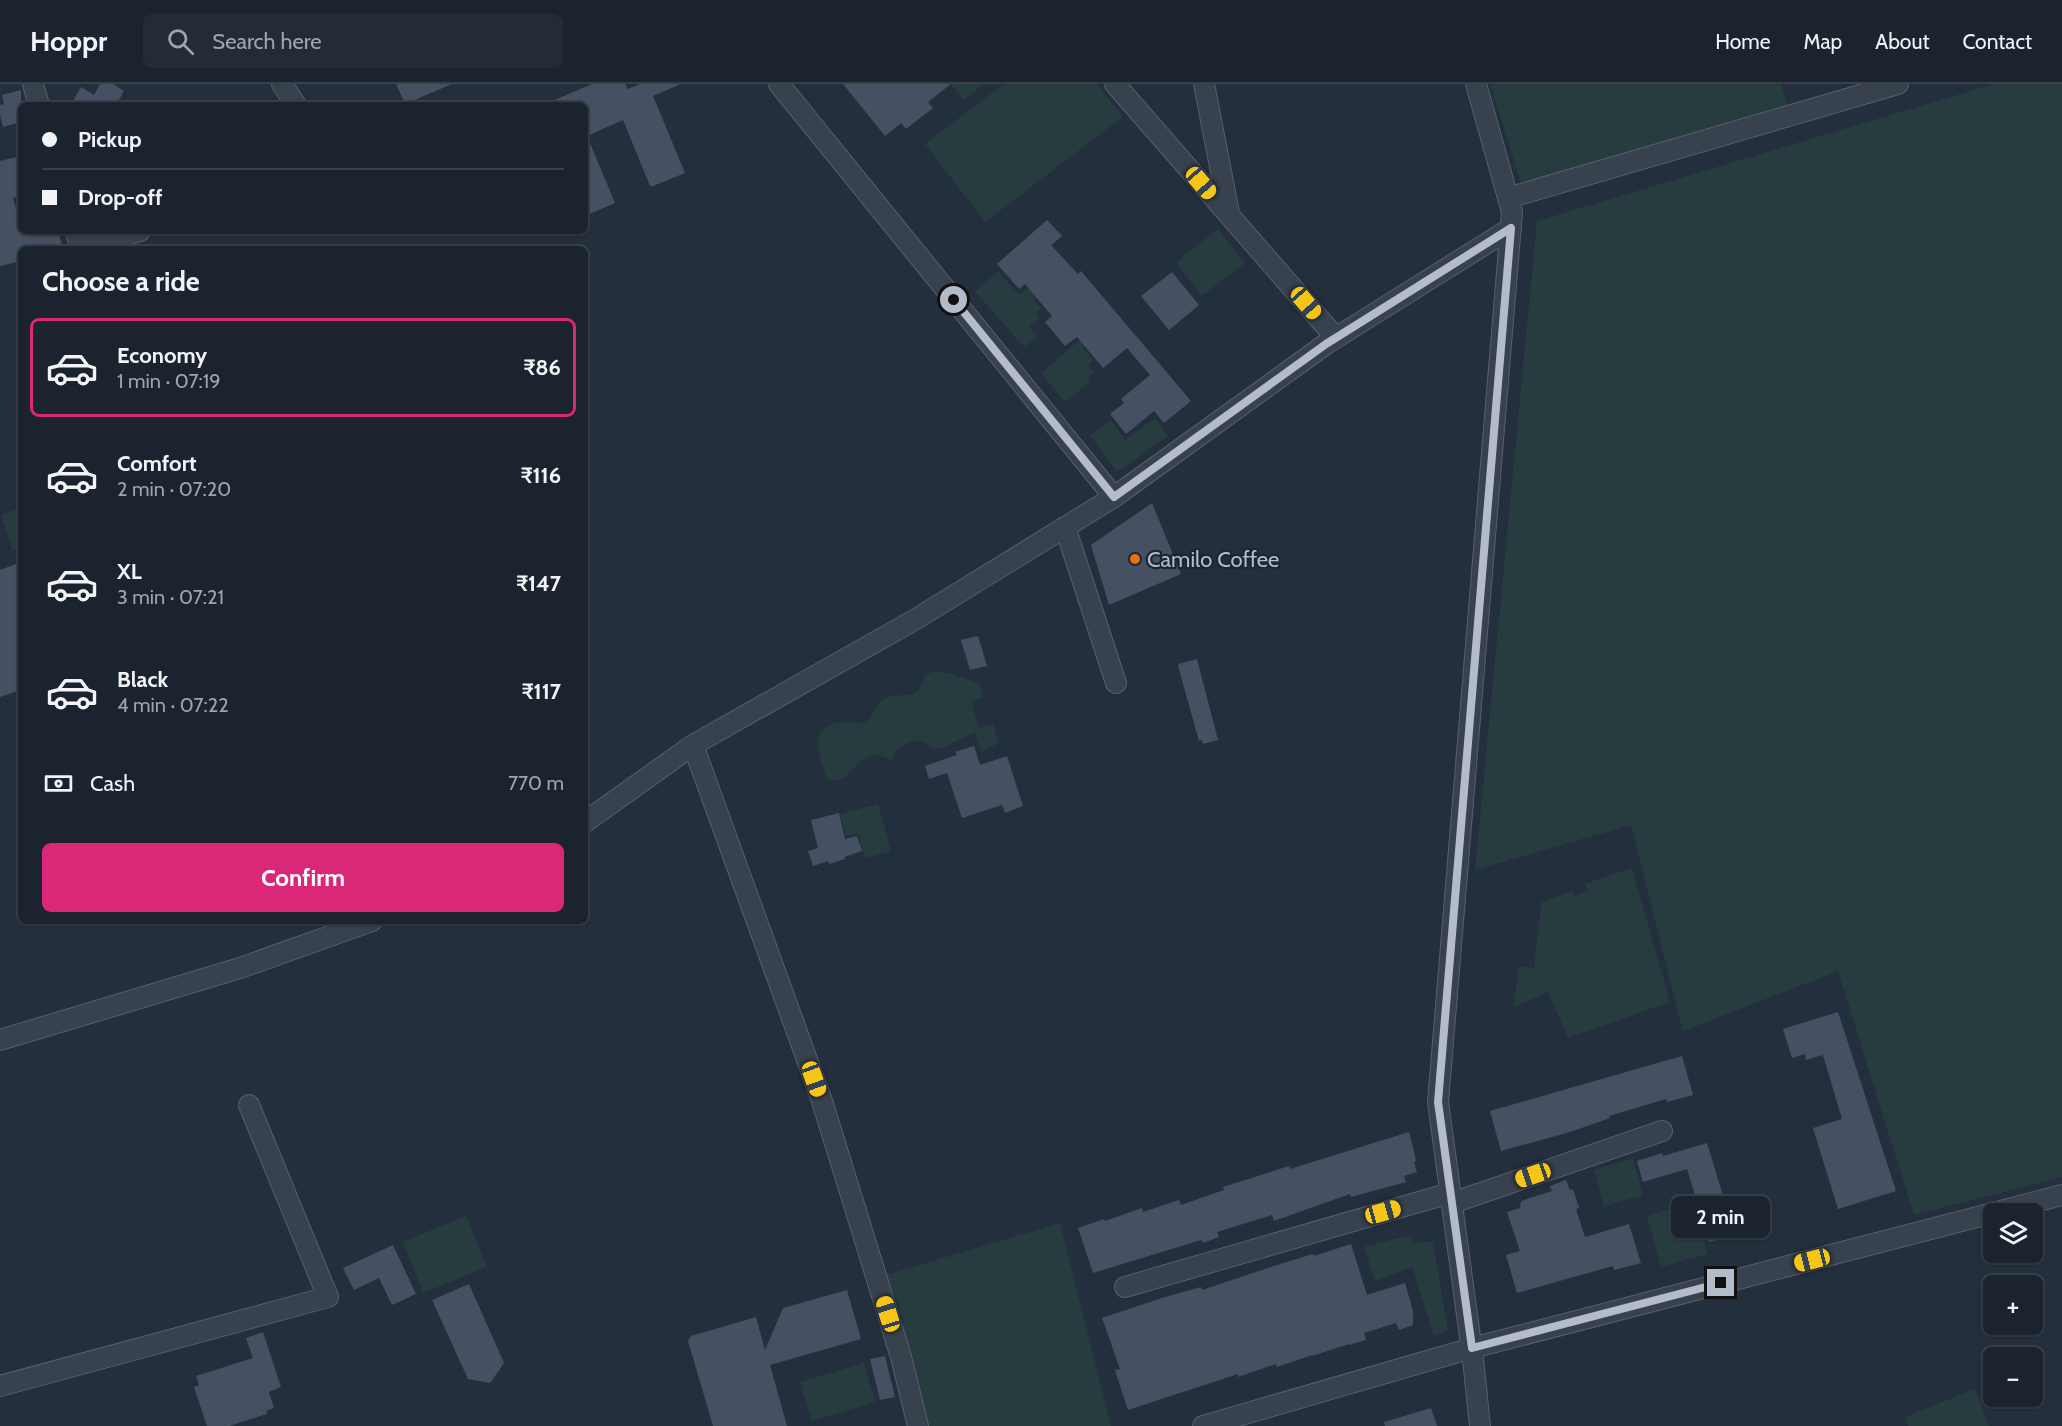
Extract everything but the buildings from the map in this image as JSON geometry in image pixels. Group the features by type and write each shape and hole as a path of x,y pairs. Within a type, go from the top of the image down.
{"street":[{"path":"33,84 38,102"},
{"path":"282,84 294,102"},
{"path":"779,84 1114,497"},
{"path":"1115,84 1336,338"},
{"path":"1204,84 1230,216"},
{"path":"1476,84 1512,212 1438,1102 1472,1348 1480,1426"},
{"path":"1509,198 1898,84"},
{"path":"588,820 693,745 916,619 1114,497 1336,338 1511,228"},
{"path":"84,246 129,234"},
{"path":"1065,527 1116,683"},
{"path":"693,745 822,1101 901,1357 918,1426"},
{"path":"0,1040 240,968 364,924"},
{"path":"0,1386 328,1297 249,1105"},
{"path":"1125,1287 1451,1198 1662,1131"},
{"path":"1203,1426 1472,1348 2062,1195"}],"green space":[{"path":"951,84 984,84 964,100"},
{"path":"1004,84 1097,84 1123,117 985,222 925,144"},
{"path":"1490,84 1781,84 1789,109 1522,187"},
{"path":"1994,84 2062,84 2062,1177 1914,1215 1838,971 1683,1031 1631,825 1475,870 1537,221"},
{"path":"1218,229 1245,263 1202,296 1176,262"},
{"path":"998,271 1019,295 1041,276 1050,286 1034,300 1041,309 1035,314 1039,318 1029,327 1037,336 1024,347 975,291"},
{"path":"1089,332 1094,338 1083,348 1093,360 1088,365 1094,372 1087,378 1090,382 1065,402 1041,373"},
{"path":"1155,418 1168,436 1117,472 1090,435 1111,420 1125,440"},
{"path":"18,509 18,549 13,551 1,515"},
{"path":"933,672 957,675 979,684 983,697 971,702 979,728 993,724 999,743 981,752 975,732 942,748 932,748 920,740 910,742 896,750 892,760 880,755 870,756 844,777 836,780 827,779 818,743 823,729 843,722 866,721 882,700 894,695 911,694 921,685 925,675"},
{"path":"878,804 891,851 865,858 858,833 846,836 840,814"},
{"path":"1632,868 1670,1002 1568,1038 1548,992 1513,1008 1519,966 1534,969 1541,902 1572,891 1574,896 1588,891 1585,884"},
{"path":"1633,1158 1643,1195 1604,1206 1594,1170"},
{"path":"1684,1205 1692,1233 1701,1231 1707,1254 1661,1267 1647,1216"},
{"path":"466,1216 487,1267 423,1293 403,1242"},
{"path":"1060,1223 1111,1426 928,1426 886,1275"},
{"path":"1411,1235 1413,1244 1433,1241 1448,1331 1434,1336 1412,1267 1375,1281 1364,1247"},
{"path":"864,1363 875,1402 812,1421 800,1382"},
{"path":"1975,1389 1989,1426 1908,1426 1905,1417"}],"place":[{"name":"Camilo Coffee","path":"1135,559"}],"route":[{"path":"954,300 1114,497 1326,344 1511,228 1438,1102 1472,1348 1721,1283"}]}
